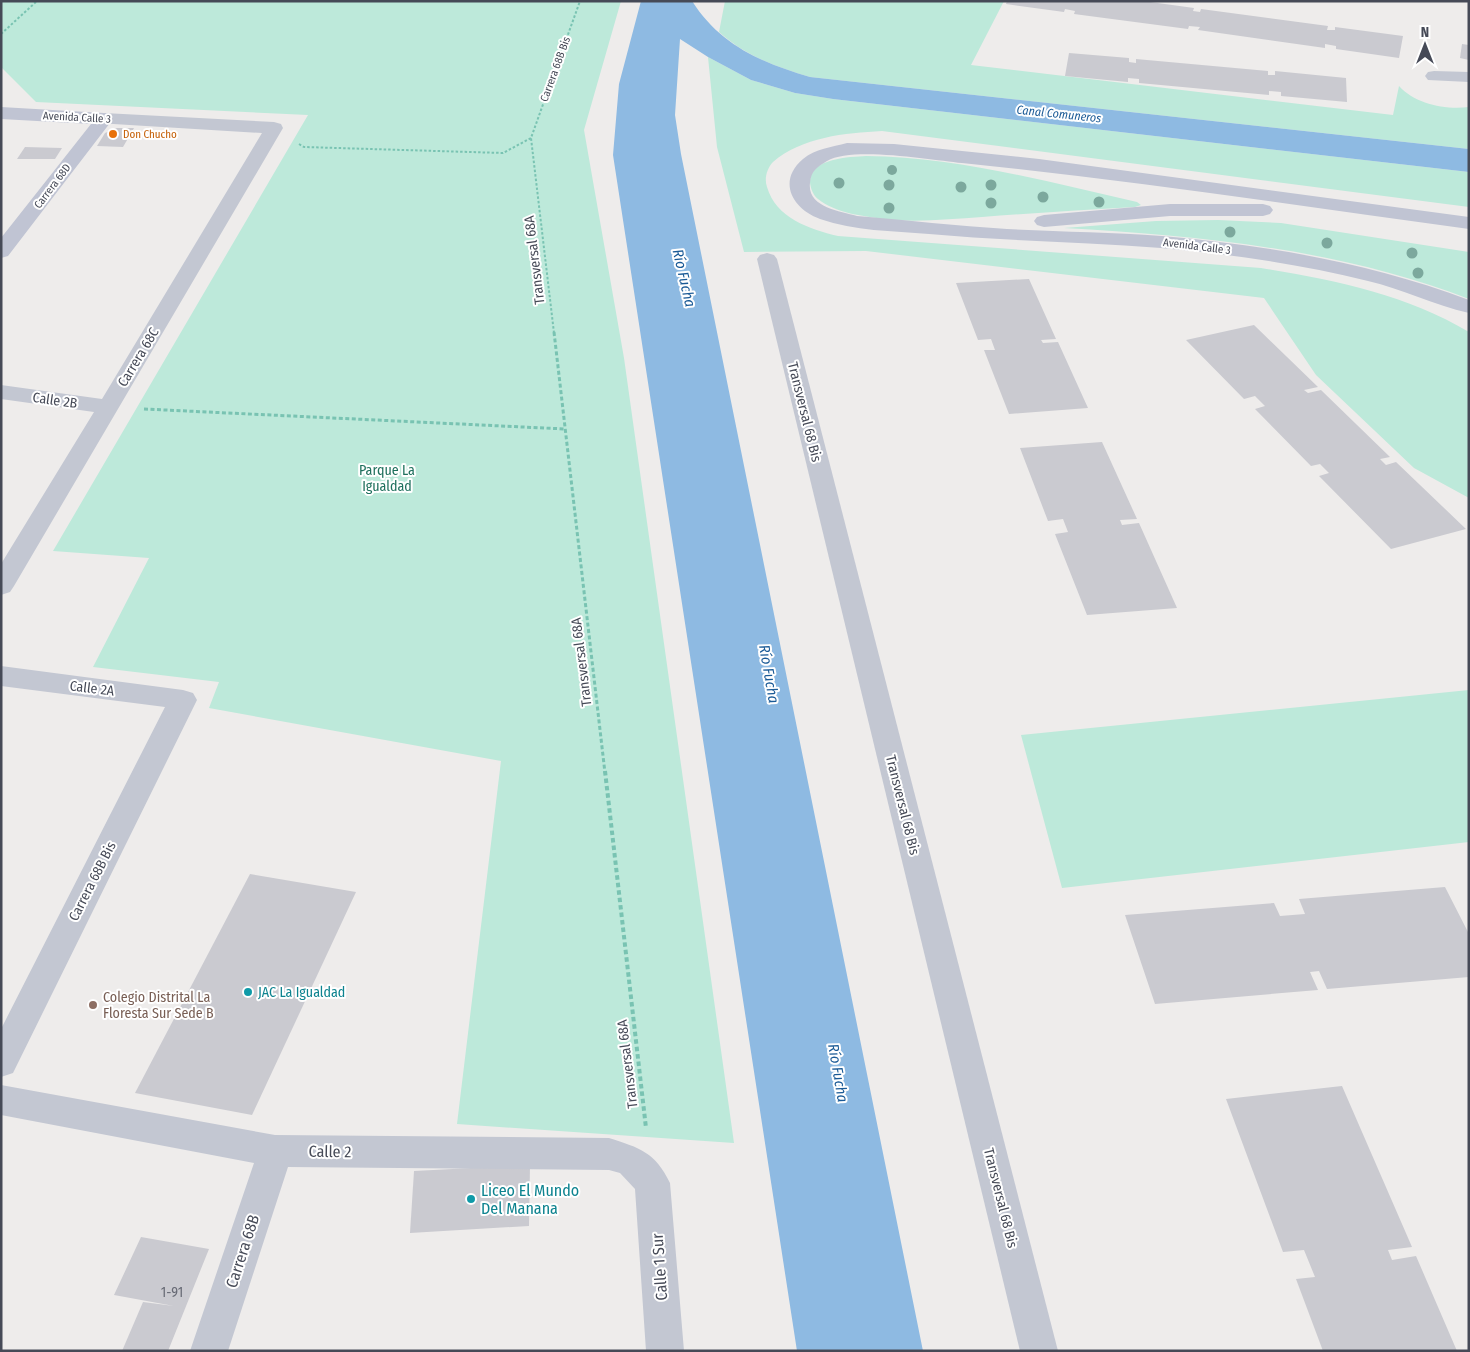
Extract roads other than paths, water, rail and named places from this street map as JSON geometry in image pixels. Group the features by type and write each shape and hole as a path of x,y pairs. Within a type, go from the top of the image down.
{"main road":[{"name":"Avenida Calle 3","path":"1,113 104,119"},
{"name":"Carrera 68D","path":"1,252 104,119"},
{"name":"Avenida Calle 3","path":"1469,223 1039,165 894,150 847,149 825,154 810,163 801,173 799,190 808,205 826,214 856,222 918,228 1151,241 1212,247 1309,262 1371,275 1418,288 1469,307"},
{"name":"Avenida Calle 3","path":"940,154 1147,192 1294,211 1469,237"},
{"name":"Avenida Calle 3","path":"918,228 970,227 1170,210 1294,211"}],"street":[{"path":"1434,76 1469,77"},
{"name":"Avenida Calle 3","path":"104,119 274,128"},
{"name":"Carrera 68C","path":"1,586 274,128"},
{"name":"Transversal 68 Bis","path":"767,260 1039,1351"},
{"name":"Calle 2B","path":"1,392 109,407"},
{"name":"Calle 2A","path":"1,676 183,700"},
{"name":"Carrera 68B Bis","path":"1,1063 183,700"},
{"name":"Calle 2","path":"1,1100 275,1151 609,1154 632,1161 652,1183"},
{"name":"Carrera 68B","path":"209,1351 275,1151"},
{"name":"Calle 1 Sur","path":"652,1183 665,1351"}],"water":[{"path":"641,1 692,1 703,16 729,41 759,58 792,72 810,77 1469,149 1469,172 833,99 795,93 751,80 708,57 680,39 675,115 681,154 923,1351 797,1351 613,155 619,84"}],"place":[{"name":"Don Chucho","path":"113,134"},
{"name":"JAC La Igualdad","path":"248,992"},
{"name":"Colegio Distrital La Floresta Sur Sede B","path":"93,1005"},
{"name":"Liceo El Mundo Del Manana","path":"471,1199"}],"water label":[{"name":"Canal Comuneros","path":"1059,114"},
{"name":"Río Fucha","path":"684,278"},
{"name":"Río Fucha","path":"769,674"},
{"name":"Río Fucha","path":"838,1073"}],"park label":[{"name":"Parque La Igualdad","path":"387,478"}]}
